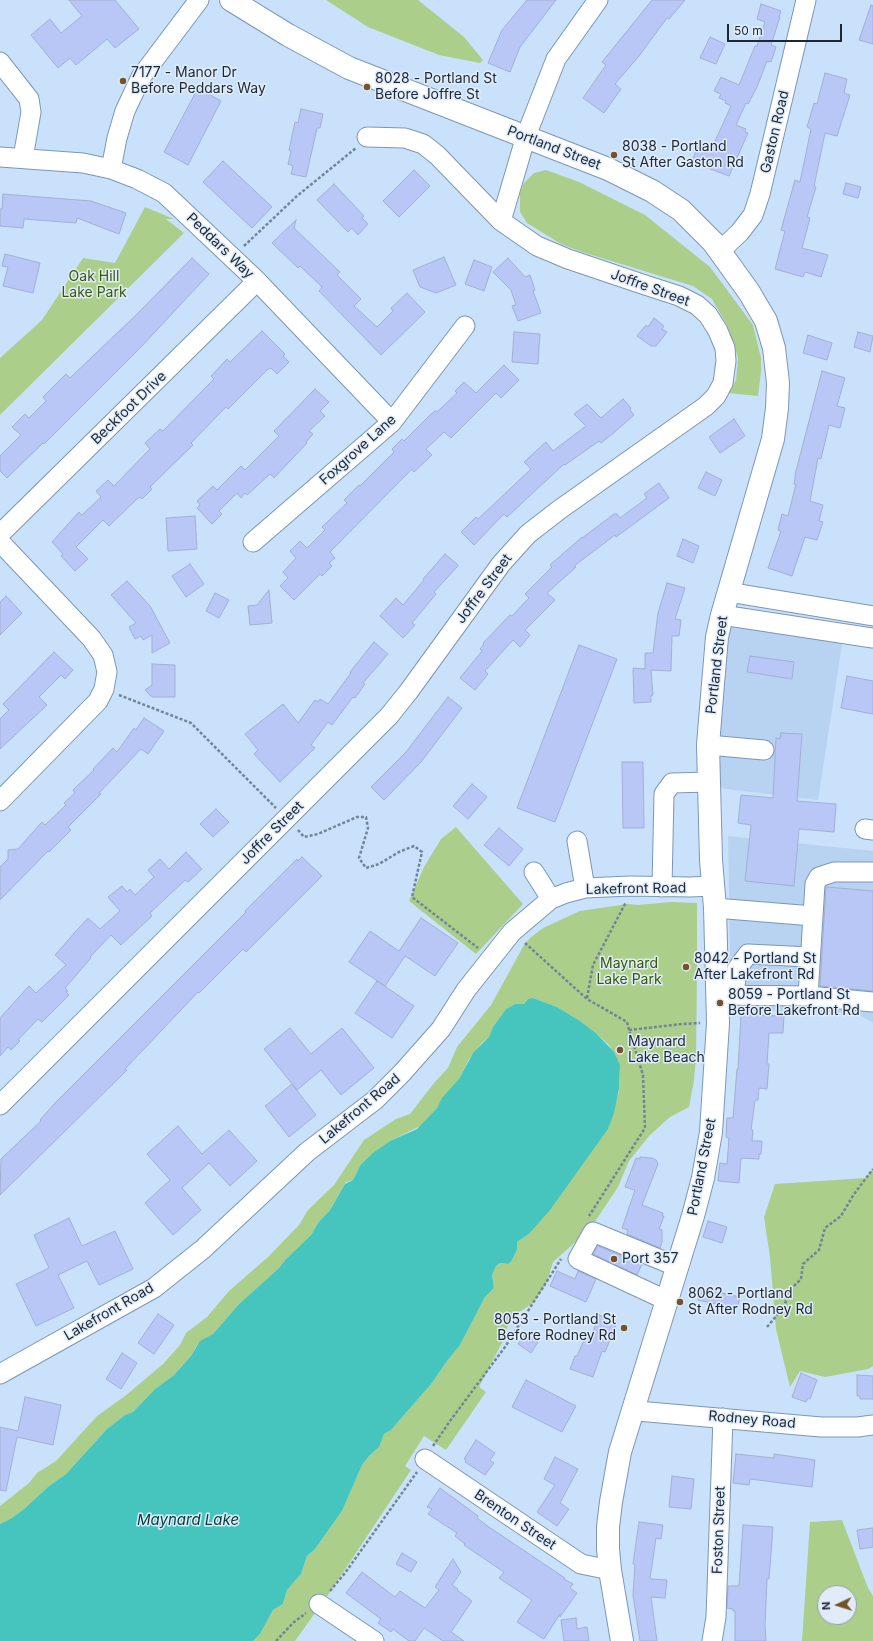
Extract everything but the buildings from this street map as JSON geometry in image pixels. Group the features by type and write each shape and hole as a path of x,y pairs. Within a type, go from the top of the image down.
{"main road":[{"name":"Portland Street","path":"232,0 282,32 349,68 608,169 652,191 681,210 714,242 749,292 766,321 774,348 778,383 777,408 773,439 722,615 718,637 708,745 711,860 725,995 718,1023 711,1132 697,1201 668,1300 620,1452 611,1502 608,1534 610,1570 622,1641"}],"street":[{"path":"111,169 116,138 125,111 141,77 199,0"},
{"path":"501,221 526,136 556,59 598,0"},
{"name":"Gaston Road","path":"720,251 740,232 753,215 760,194 806,0"},
{"path":"0,62 29,99 31,112 23,158"},
{"name":"Joffre Street","path":"0,1105 389,716 409,691 501,564 528,534 559,510 706,406 716,396 723,383 726,361 725,348 712,320 697,305 678,296 555,254 537,246 501,221 453,171 423,144 405,138 367,137"},
{"name":"Peddars Way","path":"0,157 83,163 111,169 137,179 164,193 257,281 392,422"},
{"name":"Beckfoot Drive","path":"0,534 257,281"},
{"name":"Foxgrove Lane","path":"253,542 392,422 465,326"},
{"path":"0,542 91,638 103,655 107,672 104,689 98,701 0,801"},
{"path":"728,592 873,616"},
{"path":"722,615 873,638"},
{"path":"708,745 764,750"},
{"path":"662,887 664,794 672,783 709,782"},
{"path":"577,841 585,888"},
{"path":"534,872 551,899"},
{"path":"808,996 815,884 819,877 834,872 873,872"},
{"name":"Lakefront Road","path":"0,1374 154,1288 203,1249 307,1152 375,1100 402,1073 441,1029 466,990 512,932 551,899 585,888 630,886 713,886"},
{"path":"715,908 813,916"},
{"path":"810,957 748,954 737,969 725,995 808,996 873,1002"},
{"path":"668,1300 578,1259 592,1232 678,1267"},
{"name":"Rodney Road","path":"632,1415 637,1411 821,1427 858,1427 873,1425"},
{"name":"Foston Street","path":"712,1641 716,1616 723,1418"},
{"name":"Brenton Street","path":"425,1459 581,1564 610,1570"},
{"path":"319,1604 374,1641"}],"path":[{"path":"232,258 297,196 344,159 367,137"},
{"path":"104,689 191,723 304,837 318,834 357,817 366,817 368,828 358,858 366,868 379,864 399,852 414,846 422,852 412,897 492,958"},
{"path":"587,999 593,965 627,901 630,886"},
{"path":"512,932 587,999 627,1022 643,1075 645,1128 588,1216"},
{"path":"629,1030 682,1024 718,1023"},
{"path":"767,1327 784,1307 789,1291 801,1279 803,1264 819,1250 825,1228 841,1216 854,1194 873,1169"},
{"path":"276,1641 293,1623 319,1604 345,1573 373,1532 411,1482 450,1420 505,1347 564,1254"}],"shaded area":[{"path":"722,615 844,632 818,800 710,787"},
{"path":"728,836 873,851 873,1023 856,1013 731,1010"}],"green space":[{"path":"326,0 418,0 464,37 483,60 480,63 439,55 368,27"},
{"path":"546,170 579,182 645,215 710,267 753,325 761,358 758,396 729,393 736,380 738,358 728,327 712,299 693,286 582,252 561,244 527,223 520,212 520,193 524,183 534,173"},
{"name":"Oak Hill Lake Park","path":"145,207 174,219 166,219 184,233 0,415 0,358 42,320 83,258 115,263"},
{"path":"456,827 523,904 476,954 409,901 424,867 441,839"},
{"name":"Maynard Lake Park","path":"671,902 697,903 696,1057 694,1080 689,1107 670,1117 649,1136 629,1161 618,1187 590,1229 553,1262 546,1284 533,1303 510,1318 504,1339 479,1387 486,1392 446,1450 424,1436 405,1466 411,1470 330,1592 295,1641 253,1641 260,1634 273,1610 283,1604 287,1590 301,1574 307,1556 315,1549 342,1511 362,1465 377,1449 384,1434 391,1430 432,1383 460,1345 485,1297 494,1288 492,1275 496,1266 500,1263 508,1264 511,1262 517,1250 517,1242 529,1234 571,1180 608,1128 619,1092 619,1063 609,1045 596,1033 557,1007 533,998 527,1000 524,1004 515,1004 506,1009 493,1027 489,1037 469,1059 459,1079 437,1108 420,1126 390,1141 374,1152 361,1164 353,1180 346,1182 330,1210 318,1223 311,1235 285,1260 279,1268 239,1304 213,1334 198,1344 191,1356 174,1375 155,1389 133,1412 125,1415 107,1429 66,1474 49,1486 24,1509 12,1518 0,1524 0,1506 29,1483 37,1473 56,1461 97,1416 125,1396 163,1364 180,1345 186,1333 207,1317 229,1291 268,1257 299,1225 308,1210 334,1185 364,1140 396,1119 410,1114 434,1083 448,1068 457,1047 491,1005 524,945 530,938 543,928 580,911 628,904 638,905"},
{"path":"873,1169 873,1366 868,1369 825,1377 800,1371 790,1387 776,1329 770,1257 764,1217 775,1184 866,1178"},
{"path":"842,1520 868,1588 873,1596 873,1641 802,1641 810,1522"}],"water":[{"name":"Maynard Lake","path":"533,998 557,1007 580,1021 596,1033 614,1052 620,1065 619,1089 614,1113 608,1129 550,1210 529,1234 517,1242 517,1250 511,1262 508,1264 500,1263 496,1266 492,1275 494,1288 485,1297 460,1345 432,1383 391,1430 384,1434 379,1447 362,1465 342,1511 315,1549 307,1556 301,1574 287,1590 283,1604 273,1610 260,1634 253,1641 0,1641 0,1524 12,1518 24,1509 49,1486 66,1474 107,1429 125,1415 133,1412 155,1389 174,1375 191,1356 200,1341 213,1334 239,1304 279,1268 285,1260 311,1235 318,1223 330,1210 345,1184 353,1180 361,1164 374,1152 390,1141 417,1129 437,1108 442,1098 459,1079 473,1053 489,1037 493,1027 506,1009 515,1004 524,1004 528,999"}],"place":[{"name":"7177 - Manor Dr Before Peddars Way","path":"123,81"},
{"name":"8028 - Portland St Before Joffre St","path":"367,87"},
{"name":"8038 - Portland St After Gaston Rd","path":"614,155"},
{"name":"8042 - Portland St After Lakefront Rd","path":"686,967"},
{"name":"8059 - Portland St Before Lakefront Rd","path":"720,1003"},
{"name":"Maynard Lake Beach","path":"620,1050"},
{"name":"Port 357","path":"614,1259"},
{"name":"8062 - Portland St After Rodney Rd","path":"680,1302"},
{"name":"8053 - Portland St Before Rodney Rd","path":"624,1328"}]}
